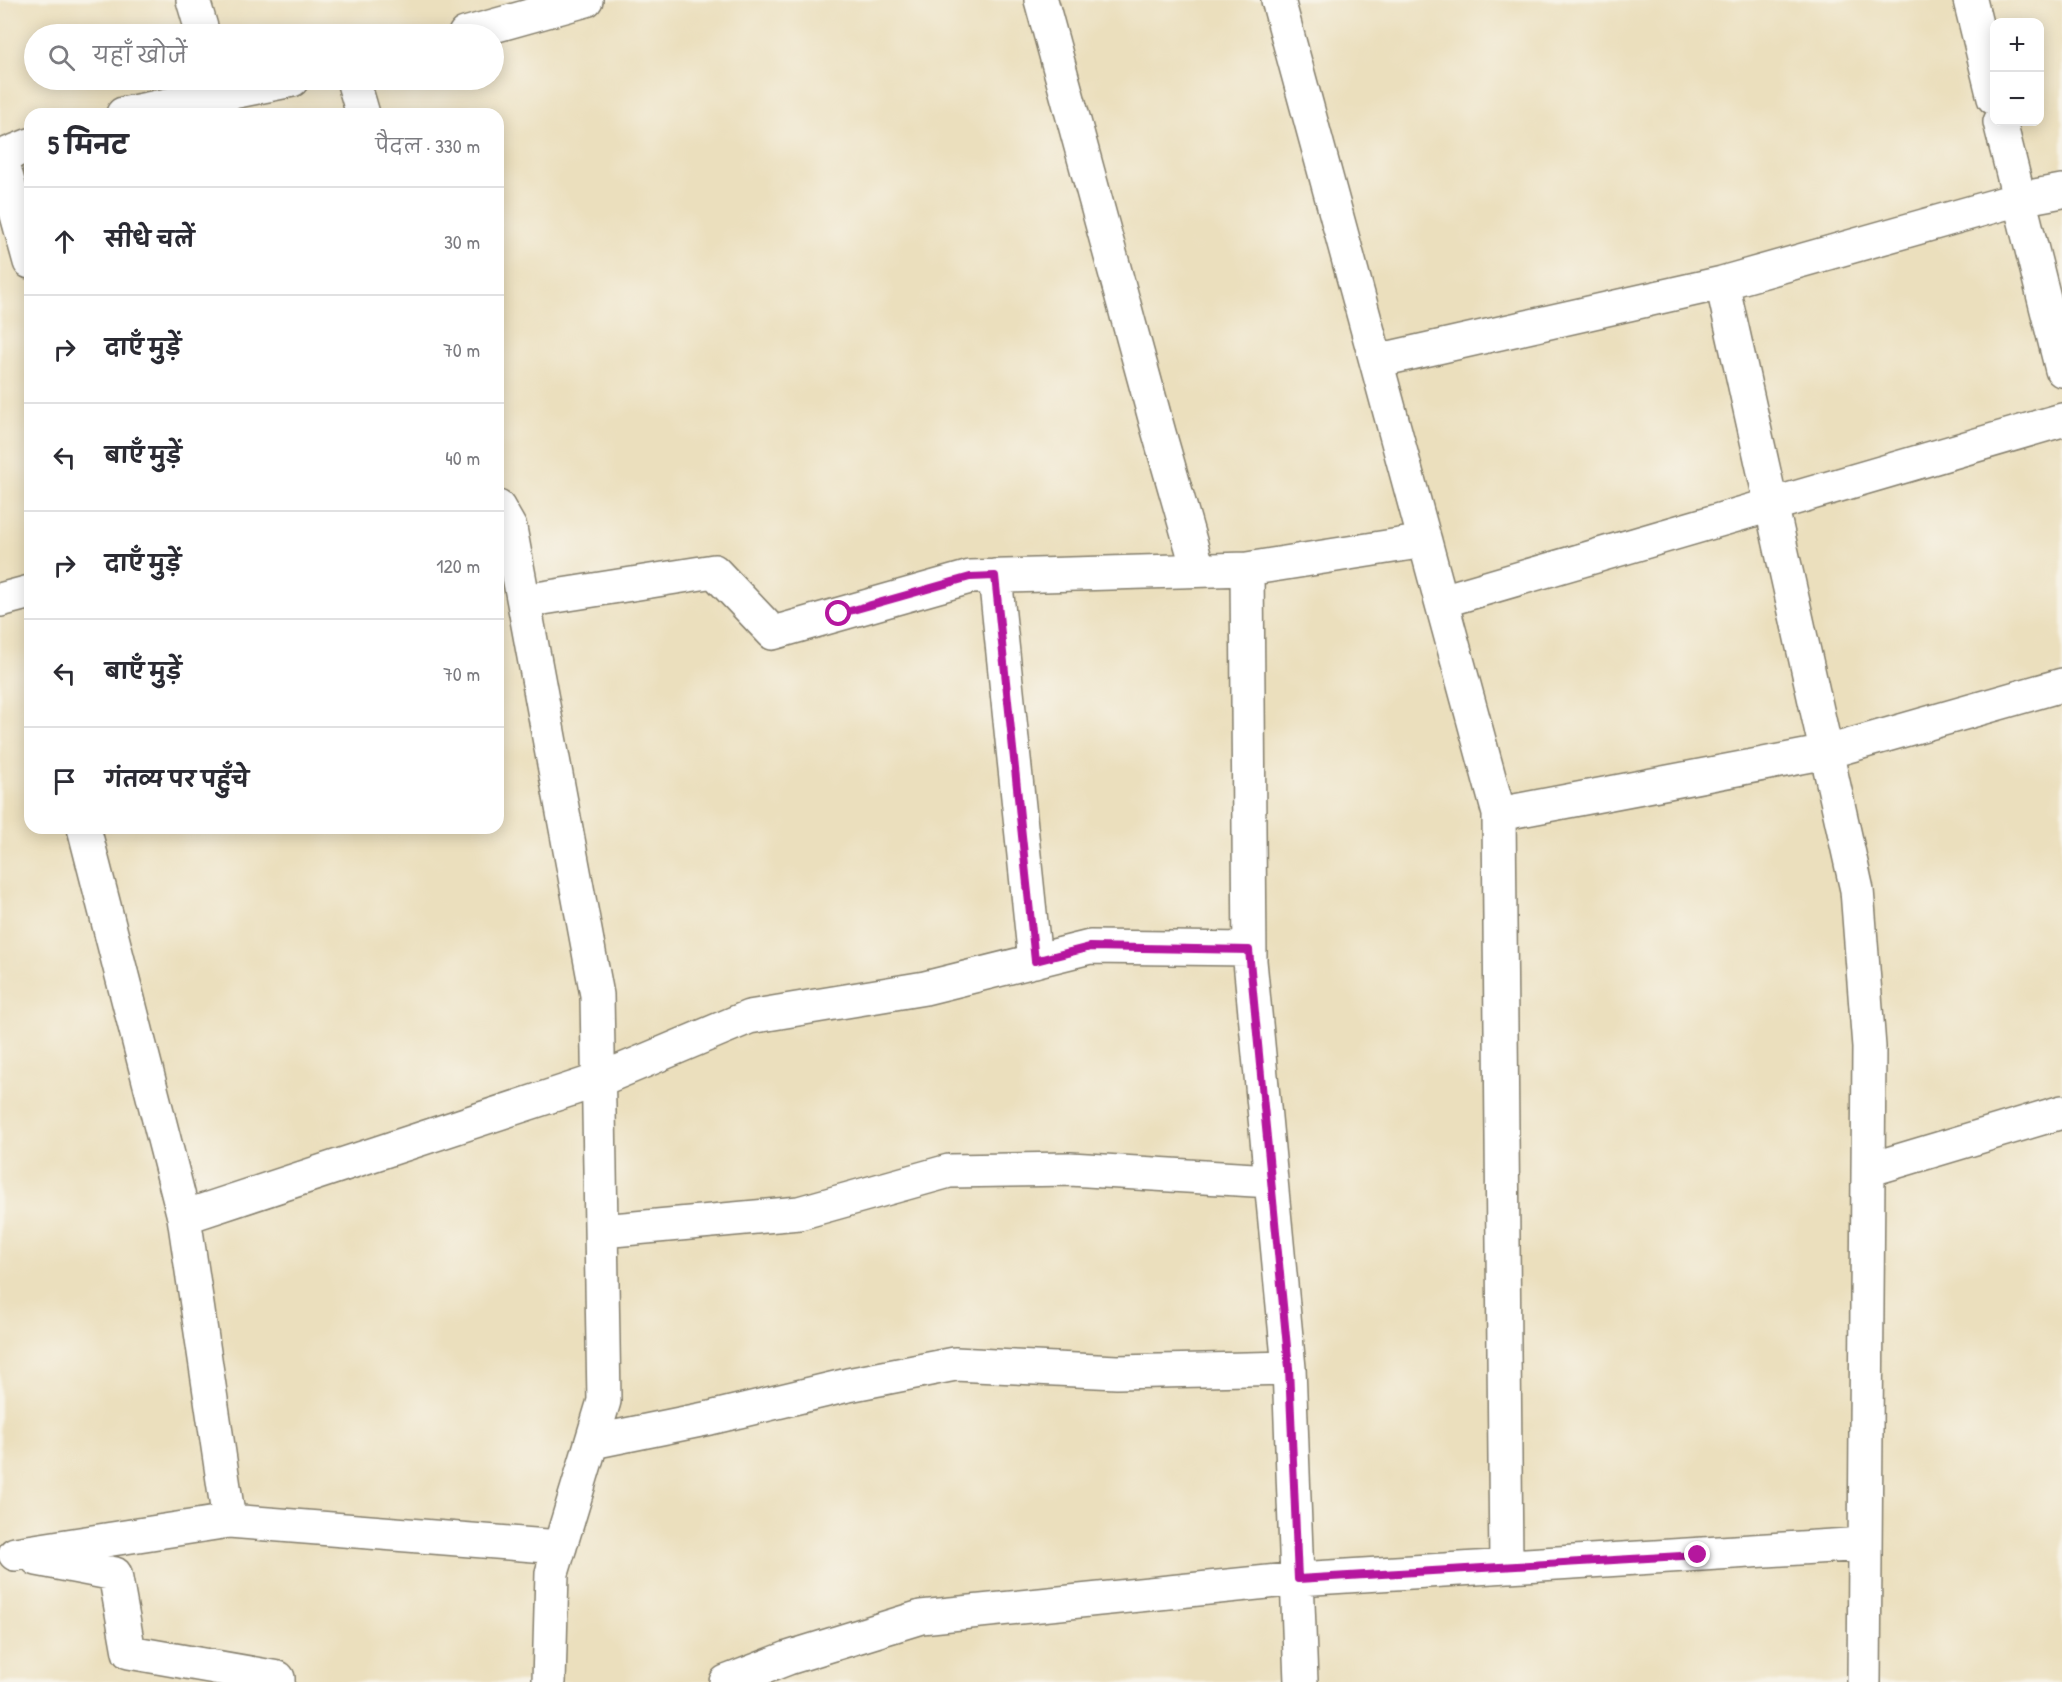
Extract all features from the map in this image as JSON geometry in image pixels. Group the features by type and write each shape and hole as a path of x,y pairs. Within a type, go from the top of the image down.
{"street":[{"path":"193,0 200,24"},
{"path":"501,24 586,0"},
{"path":"1041,0 1152,410 1198,569"},
{"path":"1278,0 1499,814 1506,1566"},
{"path":"1970,0 1990,78"},
{"path":"155,108 246,90"},
{"path":"356,90 361,108"},
{"path":"2001,126 2062,370"},
{"path":"24,147 0,157 24,241"},
{"path":"1376,361 1722,283 2019,199 2062,190"},
{"path":"1722,283 1857,890 1869,1047 1864,1682"},
{"path":"1442,601 2062,420"},
{"path":"504,518 510,528 597,995 604,1401 552,1573 549,1682"},
{"path":"524,601 714,571 773,633 970,577 1247,569 1425,541"},
{"path":"1247,569 1249,950 1289,1368 1300,1682"},
{"path":"995,576 1035,961"},
{"path":"0,600 24,594"},
{"path":"1499,814 1827,752 2062,685"},
{"path":"86,834 184,1217 229,1521"},
{"path":"184,1217 599,1080 749,1017 925,988 1090,947 1249,950"},
{"path":"1868,1170 2062,1112"},
{"path":"602,1231 799,1213 949,1171 1070,1170 1270,1181"},
{"path":"592,1442 710,1418 848,1385 955,1364 1117,1372 1289,1368"},
{"path":"8,1553 229,1521 560,1547"},
{"path":"726,1682 788,1658 921,1617 1298,1579 1865,1544"},
{"path":"8,1553 115,1574 129,1652 278,1678 278,1682"}],"route":[{"path":"839,614 970,577 995,576 1035,961 1090,947 1249,950 1289,1368 1298,1579 1698,1555"}]}
